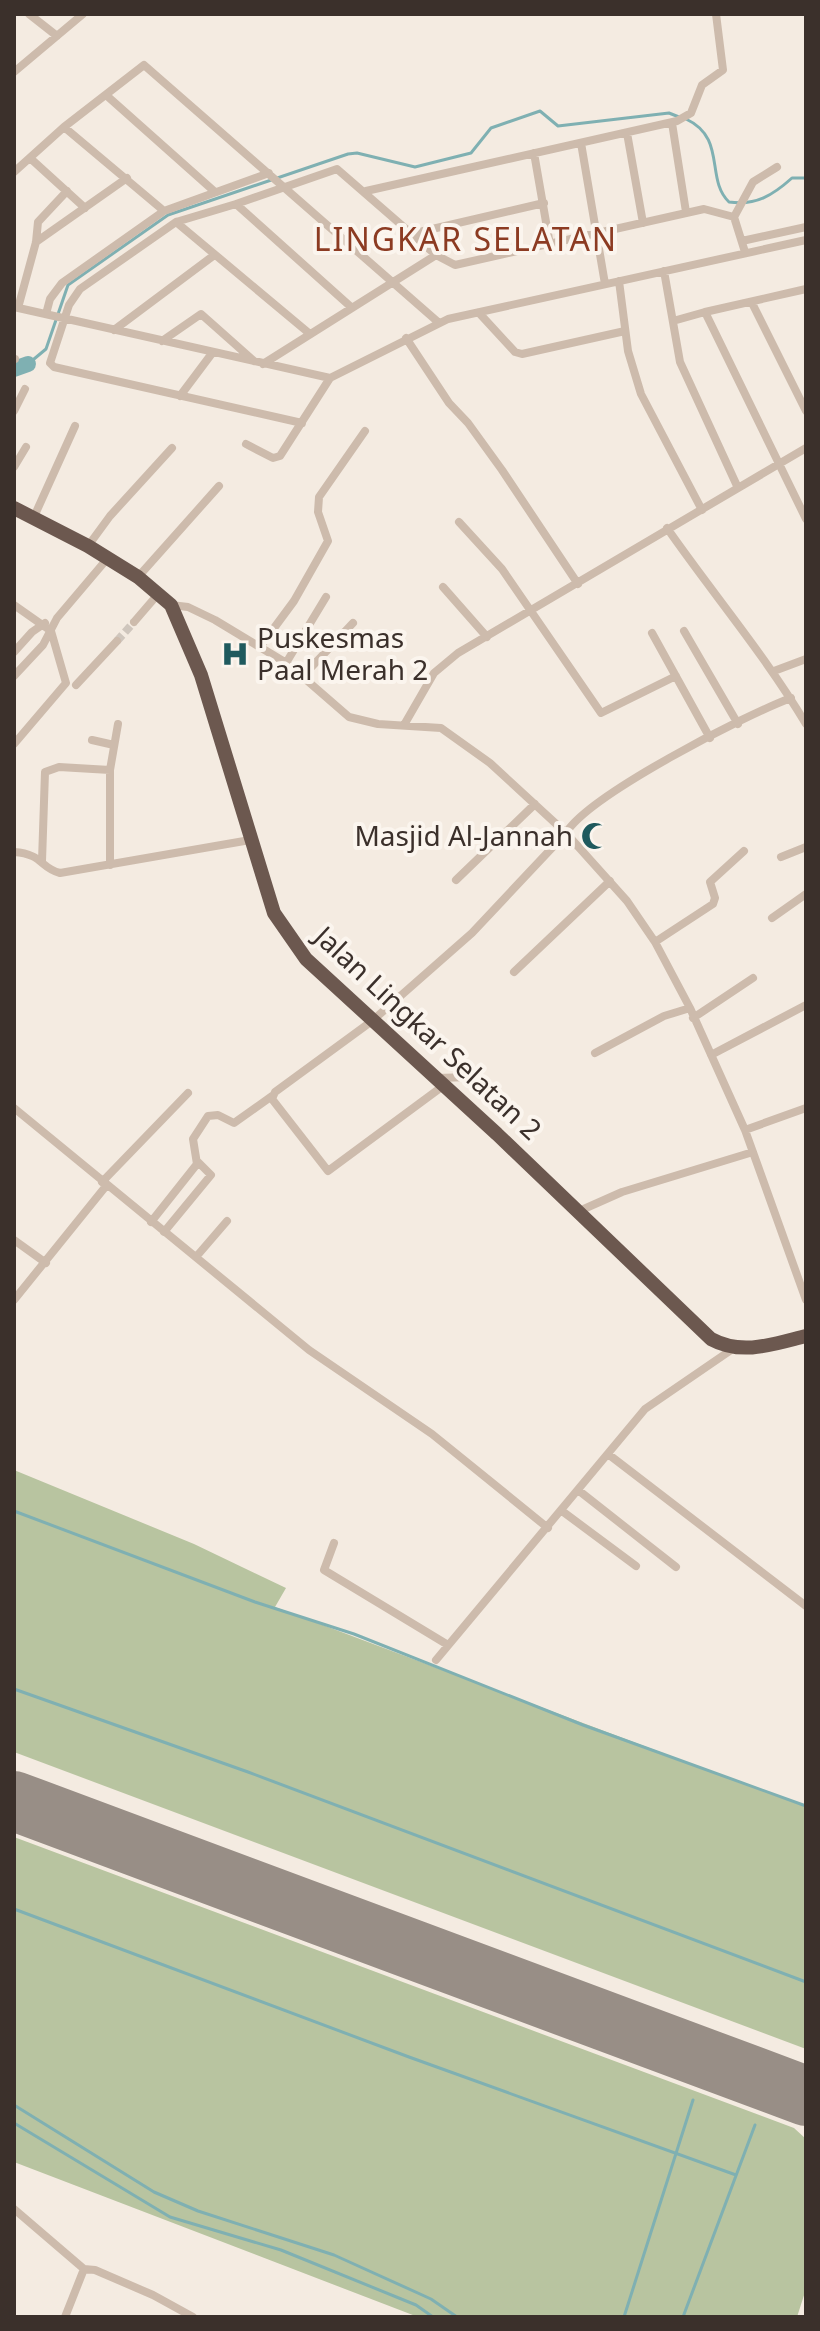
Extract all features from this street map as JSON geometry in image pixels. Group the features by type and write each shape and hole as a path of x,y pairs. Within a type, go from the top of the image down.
{"highway":[{"name":"Jalan Lingkar Selatan 2","path":"14,508 88,546 138,577 171,605 201,675 274,913 306,959 711,1339 734,1348"},
{"path":"734,1348 757,1348 806,1336"}],"street":[{"path":"29,14 57,36"},
{"path":"14,72 83,14"},
{"path":"366,191 675,122 691,113 702,85 723,70 716,14"},
{"path":"14,172 64,127 144,65 438,322"},
{"path":"106,95 215,192"},
{"path":"675,122 686,212"},
{"path":"64,127 164,211"},
{"path":"627,133 643,223"},
{"path":"581,143 605,284"},
{"path":"534,153 550,245"},
{"path":"30,158 85,208"},
{"path":"745,252 735,214 760,175 777,167"},
{"path":"302,423 52,366 50,360 69,305 80,289 176,222 337,169 415,233 436,255 455,265 686,212 716,210 735,214"},
{"path":"48,315 50,299 62,283 164,211 271,174"},
{"path":"36,242 127,178"},
{"path":"67,191 41,215 16,308 330,378"},
{"path":"415,233 544,203"},
{"path":"236,204 351,307"},
{"path":"176,222 310,334"},
{"path":"742,241 806,227"},
{"path":"246,444 273,458 278,457 330,378 438,322 806,240"},
{"path":"259,363 436,255"},
{"path":"114,330 213,256"},
{"path":"664,271 680,362 738,488"},
{"path":"619,281 625,331 641,394 702,510"},
{"path":"673,321 806,289"},
{"path":"752,303 806,411"},
{"path":"705,312 806,519"},
{"path":"162,341 201,314 259,363"},
{"path":"480,314 515,352 522,354 625,331"},
{"path":"406,338 449,403 468,423 502,470 578,584"},
{"path":"180,396 213,352"},
{"path":"14,411 25,389"},
{"path":"33,519 75,426"},
{"path":"260,647 294,601 328,541 318,512 319,497 365,431"},
{"path":"14,467 26,447"},
{"path":"88,546 110,516 172,448"},
{"path":"404,725 434,673 458,653 806,448"},
{"path":"138,577 219,486"},
{"path":"459,522 502,569 601,713 676,676"},
{"path":"667,528 744,637 774,671 806,724"},
{"path":"14,676 43,645 48,628 107,559"},
{"path":"443,587 487,637"},
{"path":"134,622 159,593"},
{"path":"286,663 326,597"},
{"path":"14,605 48,628 66,686 14,744"},
{"path":"171,605 188,607 286,663 349,717 441,728 490,763 566,833 610,881 655,942 690,1008 745,1130 806,1300"},
{"path":"303,676 353,623"},
{"path":"14,652 32,632 48,628"},
{"path":"684,631 738,724"},
{"path":"32,632 43,645"},
{"path":"652,633 710,738"},
{"path":"76,685 117,641"},
{"path":"774,671 806,659"},
{"path":"164,1232 211,1175 198,1162 192,1149 193,1139 208,1116 218,1115 234,1123 372,1021 472,933 572,823 606,796 710,738 791,698"},
{"path":"110,865 110,770 118,724"},
{"path":"92,740 114,745"},
{"path":"42,861 45,772 59,767 110,770"},
{"path":"456,880 535,804"},
{"path":"14,852 32,853 51,870 60,873 250,840"},
{"path":"781,857 806,847"},
{"path":"655,942 713,904 715,898 710,882 744,851"},
{"path":"514,972 610,881"},
{"path":"772,918 806,894"},
{"path":"693,1018 753,978"},
{"path":"711,1055 806,1005"},
{"path":"595,1053 664,1016 690,1008"},
{"path":"272,1096 272,1102 328,1171 439,1082 472,1077 494,1104"},
{"path":"14,1300 46,1263 104,1184 188,1093"},
{"path":"14,1108 309,1350 432,1434 548,1528"},
{"path":"745,1130 806,1108"},
{"path":"577,1212 622,1192 753,1152"},
{"path":"151,1222 198,1162"},
{"path":"196,1257 227,1221"},
{"path":"14,1240 46,1263"},
{"path":"436,1660 645,1409 734,1348"},
{"path":"608,1454 806,1606"},
{"path":"578,1490 676,1567"},
{"path":"562,1511 636,1566"},
{"path":"334,1543 324,1570 448,1645"},
{"path":"14,2209 84,2269 95,2270 153,2295 193,2317"},
{"path":"65,2317 84,2269"}],"green space":[{"path":"14,1470 194,1544 286,1588 275,1607 806,1807 806,2049 14,1752"},
{"path":"14,1837 794,2128 806,2139 806,2289 797,2317 418,2317 14,2162"}],"waterway":[{"path":"28,364 46,349 68,285 168,215 348,154 357,153 415,167 471,153 491,128 540,111 558,126 669,113 679,117"},
{"path":"686,119 707,137 718,182 729,202 756,201 792,178 806,178"},
{"path":"14,369 28,364"},
{"path":"14,1511 255,1602 354,1634 583,1725 806,1806"},
{"path":"14,1689 248,1772 806,1982"},
{"path":"14,1909 736,2175"},
{"path":"624,2317 693,2100"},
{"path":"14,2105 154,2192 198,2211 334,2255 431,2299 457,2317"},
{"path":"14,2123 170,2217 281,2250 416,2305 433,2317"},
{"path":"683,2317 755,2125"}],"runway":[{"path":"14,1801 806,2096"}],"tunnel":[{"path":"117,641 134,622"}],"place":[{"name":"Puskesmas Paal Merah 2","path":"235,654"},
{"name":"Masjid Al-Jannah","path":"595,836"}],"district":[{"name":"LINGKAR SELATAN","path":"466,240"}]}
